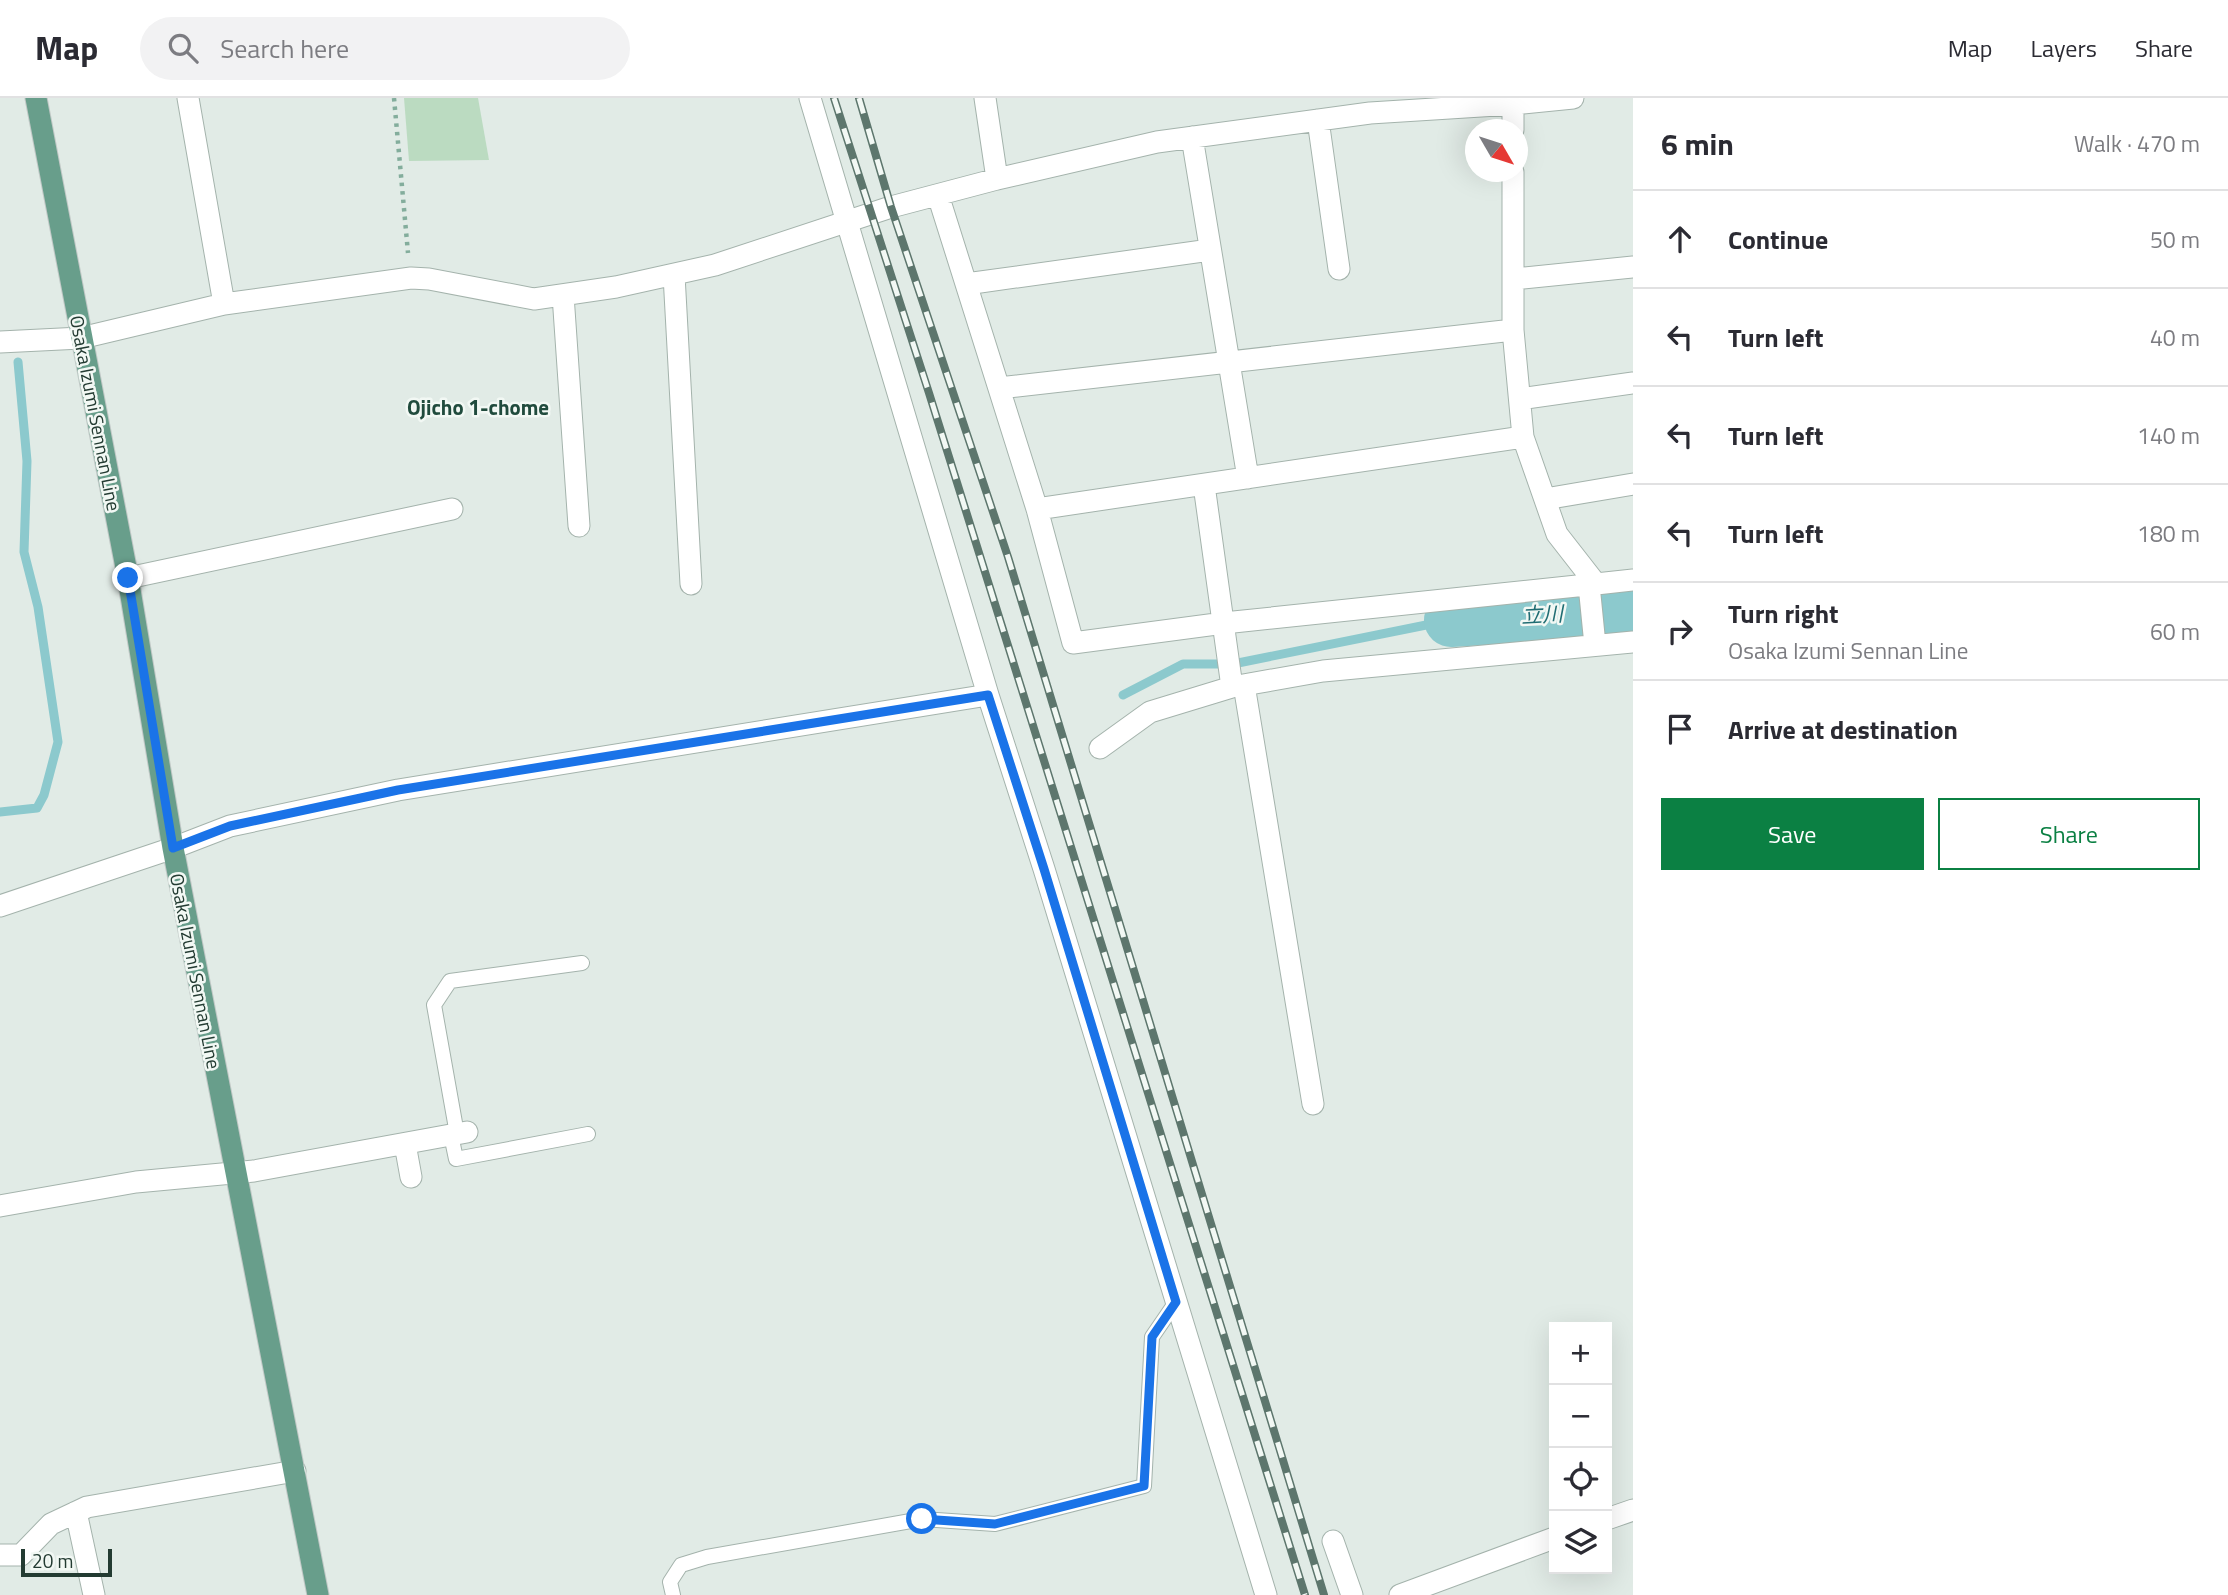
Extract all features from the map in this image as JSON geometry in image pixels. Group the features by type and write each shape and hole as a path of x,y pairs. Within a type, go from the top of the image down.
{"main road":[{"name":"Osaka Izumi Sennan Line","path":"36,98 128,578 173,848 234,1172 318,1595"}],"street":[{"path":"188,98 224,304"},
{"path":"810,98 988,695 1044,869 1266,1595"},
{"path":"985,98 997,179"},
{"path":"0,342 81,338 224,304 411,278 534,299 617,287 715,265 849,223 872,213 997,179 1157,142 1370,113 1573,98"},
{"path":"1513,104 1513,119"},
{"path":"1318,120 1339,269"},
{"path":"1192,137 1248,478"},
{"path":"1513,182 1513,330 1523,438 1557,534 1592,590 1595,641"},
{"path":"938,195 1037,509 1073,643 1226,634 1592,590 1633,580"},
{"path":"966,285 1210,250"},
{"path":"1514,279 1633,267"},
{"path":"674,275 691,584"},
{"path":"563,295 579,526"},
{"path":"999,388 1513,330"},
{"path":"1520,399 1633,383"},
{"path":"1037,509 1523,438"},
{"path":"1545,499 1633,484"},
{"path":"1204,485 1226,634 1313,1104"},
{"path":"128,578 452,509"},
{"path":"1100,748 1150,712 1236,686 1323,671 1595,641 1633,642"},
{"path":"0,906 230,826 398,790 988,695"},
{"path":"0,1206 136,1182 254,1171 458,1133"},
{"path":"405,1144 411,1177"},
{"path":"0,1555 21,1555 51,1524 87,1507 295,1471"},
{"path":"1612,1517 1633,1510"},
{"path":"76,1512 94,1595"},
{"path":"1400,1595 1549,1540"},
{"path":"1333,1541 1352,1595"}],"lane":[{"path":"582,964 450,981 434,1005 458,1133 456,1159 588,1134"},
{"path":"673,1595 670,1582 681,1565 707,1557 922,1519 995,1524 1144,1486 1152,1337 1176,1302"}],"path":[{"path":"394,98 411,278"}],"green space":[{"path":"404,98 478,98 489,160 409,161"}],"waterway":[{"path":"0,812 37,808 44,795 58,742 38,607 24,552 27,461 18,362"},
{"name":"立川","path":"1451,620 1633,609"},
{"path":"1123,695 1183,664 1233,664 1451,620"}],"railway":[{"path":"834,98 1305,1595"},
{"path":"859,98 891,207 1008,557 1324,1595"}],"district":[{"name":"Ojicho 1-chome","path":"478,407"}],"route":[{"path":"128,578 173,848 230,826 398,790 988,695 1176,1302 1152,1337 1144,1486 995,1524 922,1519"}]}
